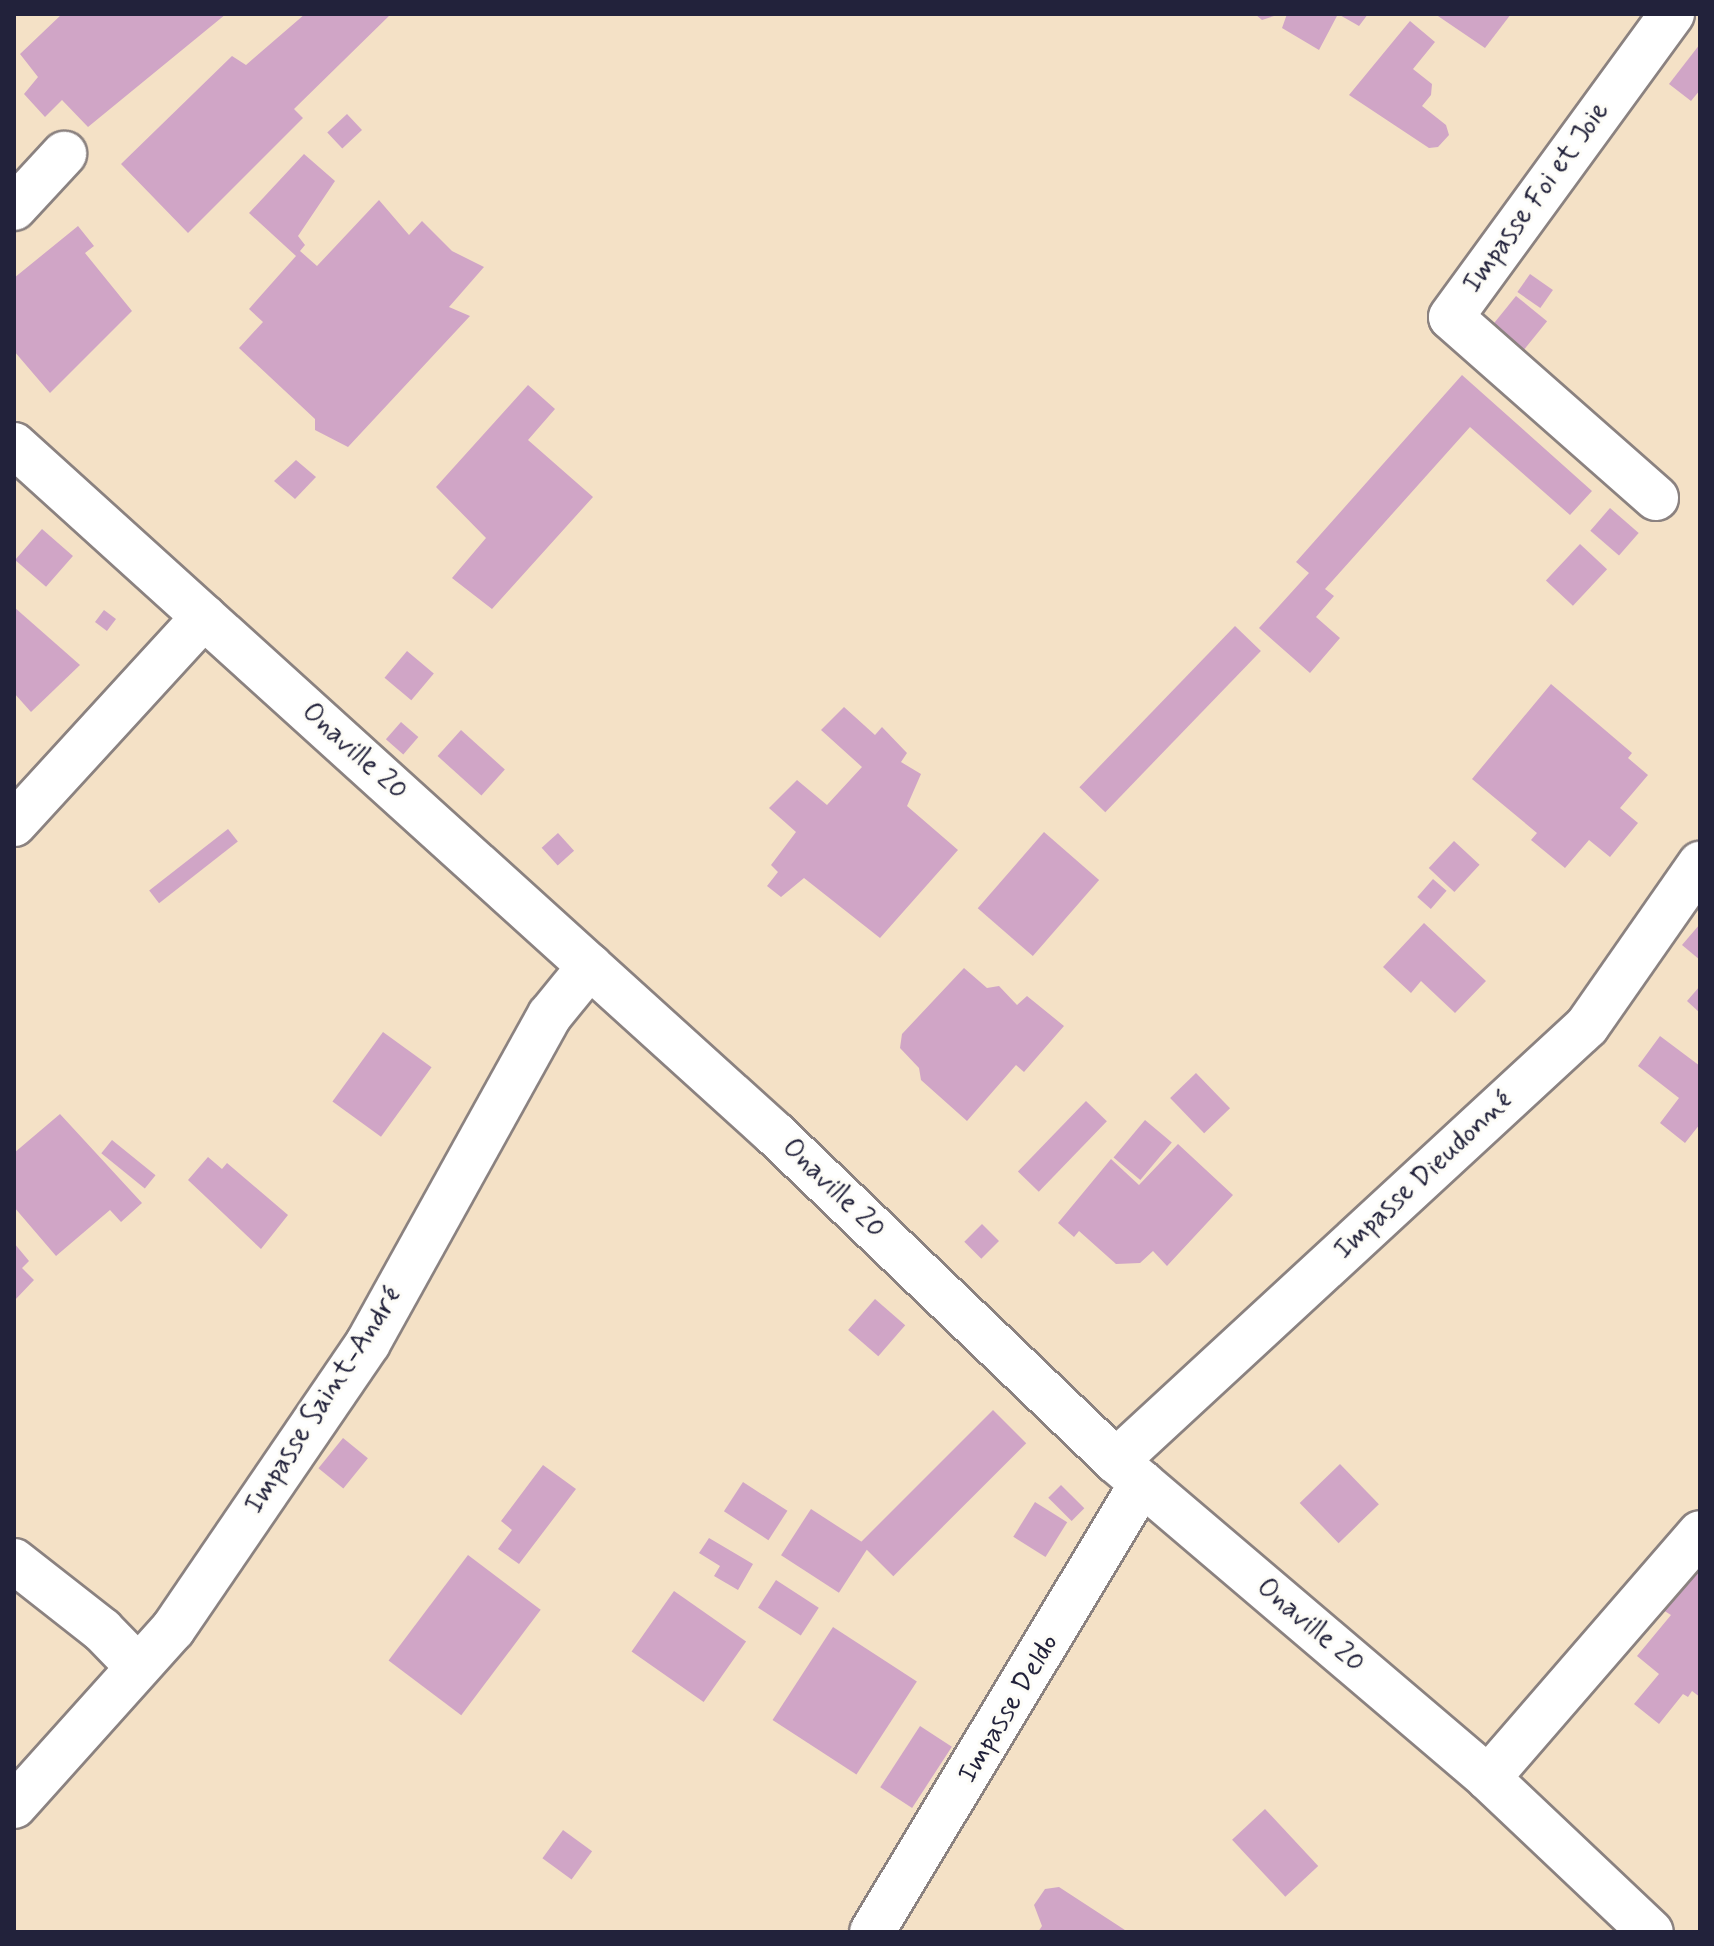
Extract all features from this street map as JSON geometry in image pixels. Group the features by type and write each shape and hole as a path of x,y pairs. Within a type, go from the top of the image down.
{"street":[{"name":"Impasse Foi et Joie","path":"1656,498 1451,317 1672,14"},
{"path":"14,208 64,154"},
{"name":"Onaville 20","path":"14,445 775,1134 1129,1472 1488,1778 1651,1932"},
{"path":"14,824 204,617"},
{"name":"Impasse Dieudonné","path":"1129,1472 1587,1026 1700,864"},
{"name":"Impasse Saint-André","path":"14,1806 136,1665 173,1629 368,1343 550,1015 590,966"},
{"name":"Impasse Deldo","path":"872,1932 1129,1472"},
{"path":"1488,1778 1700,1533"},
{"path":"14,1561 102,1630 136,1665"}],"building":[{"path":"62,14 226,14 88,127 62,100 45,117 24,94 38,77 20,54"},
{"path":"305,14 391,14 294,109 303,118 188,233 121,164 232,56 246,65"},
{"path":"1255,14 1280,14 1262,20"},
{"path":"1287,14 1338,14 1319,50 1282,28"},
{"path":"1338,14 1368,14 1359,26"},
{"path":"1435,14 1511,14 1485,48"},
{"path":"1410,21 1435,42 1413,69 1432,84 1431,95 1422,106 1446,125 1449,135 1438,147 1429,148 1349,95"},
{"path":"1700,44 1700,90 1691,101 1669,84"},
{"path":"347,114 362,130 342,149 327,132"},
{"path":"304,154 335,181 298,236 305,245 300,251 317,266 379,200 409,235 422,221 452,251 484,267 449,307 470,316 348,447 315,430 315,419 239,348 263,322 249,309 296,256 249,213"},
{"path":"78,226 94,246 85,253 132,311 50,393 14,351 14,278"},
{"path":"1530,274 1553,290 1540,308 1517,292"},
{"path":"1516,296 1547,321 1519,356 1488,331"},
{"path":"1462,375 1592,491 1570,515 1470,427 1325,589 1334,596 1316,617 1340,638 1310,673 1259,628 1309,573 1296,562"},
{"path":"528,385 555,409 528,440 593,497 492,609 452,578 486,538 436,487"},
{"path":"296,460 316,477 295,499 274,481"},
{"path":"1610,508 1639,533 1619,556 1590,531"},
{"path":"42,529 73,556 46,587 15,560"},
{"path":"1580,544 1607,569 1573,606 1546,581"},
{"path":"14,607 80,665 31,712 14,693"},
{"path":"104,610 116,619 107,631 95,622"},
{"path":"1235,626 1261,651 1105,812 1079,787"},
{"path":"407,651 434,673 411,700 385,678"},
{"path":"1551,684 1632,753 1628,758 1648,775 1620,808 1638,823 1610,857 1589,840 1565,868 1531,840 1537,833 1472,779"},
{"path":"844,707 875,735 882,727 907,753 901,762 921,774 907,806 958,850 880,938 804,878 781,897 767,886 778,872 771,865 796,832 769,808 797,780 827,805 862,767 821,730"},
{"path":"401,722 418,737 403,754 386,739"},
{"path":"461,730 505,769 481,795 438,756"},
{"path":"228,829 238,842 159,903 149,891"},
{"path":"1044,832 1099,880 1033,956 978,908"},
{"path":"558,833 574,851 558,866 542,848"},
{"path":"1454,841 1480,865 1454,892 1429,868"},
{"path":"1433,879 1447,891 1431,909 1417,897"},
{"path":"1424,923 1486,981 1455,1013 1421,981 1411,993 1383,967"},
{"path":"1700,924 1700,960 1682,945"},
{"path":"964,968 987,988 999,986 1017,1005 1027,996 1064,1026 1024,1072 1016,1065 967,1121 921,1080 919,1068 900,1048 902,1034"},
{"path":"1700,986 1700,1013 1687,1001"},
{"path":"383,1032 432,1067 381,1137 332,1102"},
{"path":"1660,1036 1700,1066 1700,1124 1685,1143 1660,1123 1679,1098 1638,1066"},
{"path":"1196,1073 1230,1108 1204,1133 1170,1098"},
{"path":"1086,1101 1107,1121 1039,1192 1018,1171"},
{"path":"60,1114 142,1203 121,1222 110,1210 56,1256 14,1207 14,1153"},
{"path":"1145,1120 1172,1142 1140,1180 1114,1158"},
{"path":"112,1140 156,1175 145,1188 101,1153"},
{"path":"1178,1144 1233,1195 1167,1266 1153,1251 1140,1263 1116,1264 1079,1231 1074,1237 1058,1223 1111,1159 1139,1185"},
{"path":"208,1157 222,1169 227,1163 288,1215 261,1249 188,1180"},
{"path":"982,1224 999,1241 981,1259 964,1242"},
{"path":"14,1243 29,1261 22,1268 34,1280 14,1301"},
{"path":"875,1299 905,1325 878,1356 848,1330"},
{"path":"993,1410 1026,1443 893,1576 860,1543"},
{"path":"343,1438 368,1458 343,1488 318,1468"},
{"path":"1340,1464 1379,1504 1339,1543 1300,1503"},
{"path":"543,1465 576,1489 519,1564 498,1549 512,1530 501,1521"},
{"path":"743,1482 787,1511 768,1540 724,1511"},
{"path":"1061,1485 1084,1508 1072,1521 1048,1498"},
{"path":"1035,1502 1067,1522 1045,1557 1013,1537"},
{"path":"811,1509 869,1547 839,1593 781,1555"},
{"path":"709,1538 753,1564 738,1590 714,1576 720,1566 699,1553"},
{"path":"468,1555 541,1610 461,1715 389,1660"},
{"path":"1700,1564 1700,1697 1692,1691 1688,1697 1683,1694 1659,1724 1634,1704 1659,1674 1637,1656 1671,1615 1663,1610"},
{"path":"776,1580 819,1608 801,1635 758,1608"},
{"path":"674,1591 746,1641 704,1702 632,1652"},
{"path":"833,1627 917,1681 856,1775 773,1720"},
{"path":"920,1726 952,1747 912,1808 880,1787"},
{"path":"1265,1809 1318,1866 1285,1897 1232,1840"},
{"path":"563,1830 592,1851 572,1879 542,1858"},
{"path":"1059,1887 1128,1932 1038,1932 1042,1926 1034,1905 1045,1889"}]}
